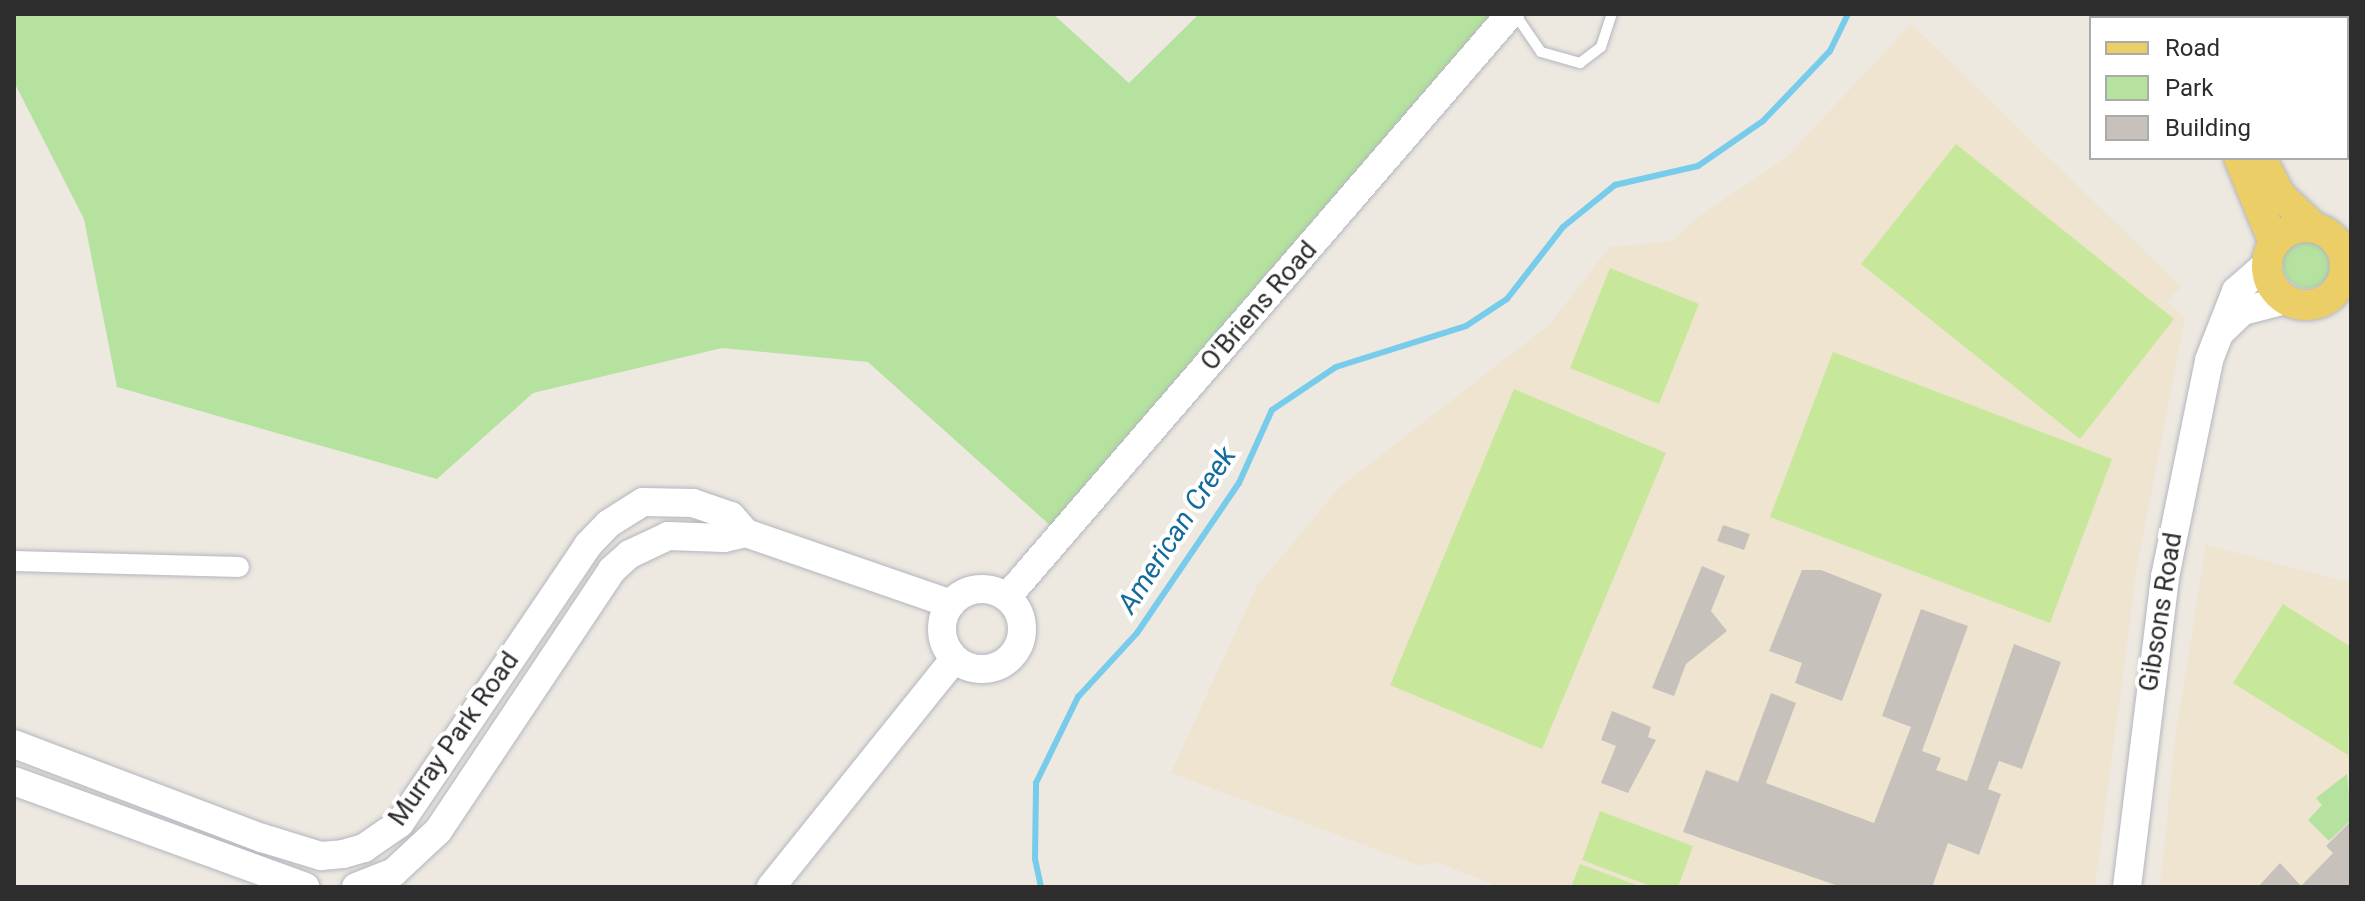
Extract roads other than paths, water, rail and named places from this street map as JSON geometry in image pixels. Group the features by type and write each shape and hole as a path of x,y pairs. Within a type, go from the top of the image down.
{"main road":[{"path":"2240,160 2270,254 2271,285 2285,300 2299,305 2322,303 2351,310"},
{"path":"2262,160 2280,195 2314,227 2335,239 2348,257 2340,286 2322,303"},
{"path":"2270,254 2285,233 2314,227"}],"street":[{"name":"O'Briens Road","path":"1007,597 1512,14"},
{"name":"Gibsons Road","path":"2127,887 2165,577 2215,340 2236,291 2270,254"},
{"path":"2215,340 2243,311 2285,300"},
{"name":"Murray Park Road","path":"321,856 364,848 400,823 568,573 608,524 643,502 659,499 731,516 746,533 951,604"},
{"name":"Murray Park Road","path":"356,887 394,872 438,831 612,570 630,554 668,536 724,538 746,533"},
{"path":"14,561 239,567"},
{"path":"978,589 1007,597 1022,626 1015,652 992,668 979,669 954,659 942,637 951,604 978,589"},
{"path":"771,887 954,659"},
{"path":"14,744 321,856 323,887"},
{"path":"14,781 305,887"}],"lane":[{"path":"1512,14 1541,52 1580,63 1601,47 1612,14"}],"waterway":[{"name":"American Creek","path":"1041,887 1035,859 1036,783 1078,697 1137,633 1239,483 1272,410 1336,367 1466,326 1507,299 1563,227 1615,185 1698,166 1763,121 1830,51 1848,14"}]}
